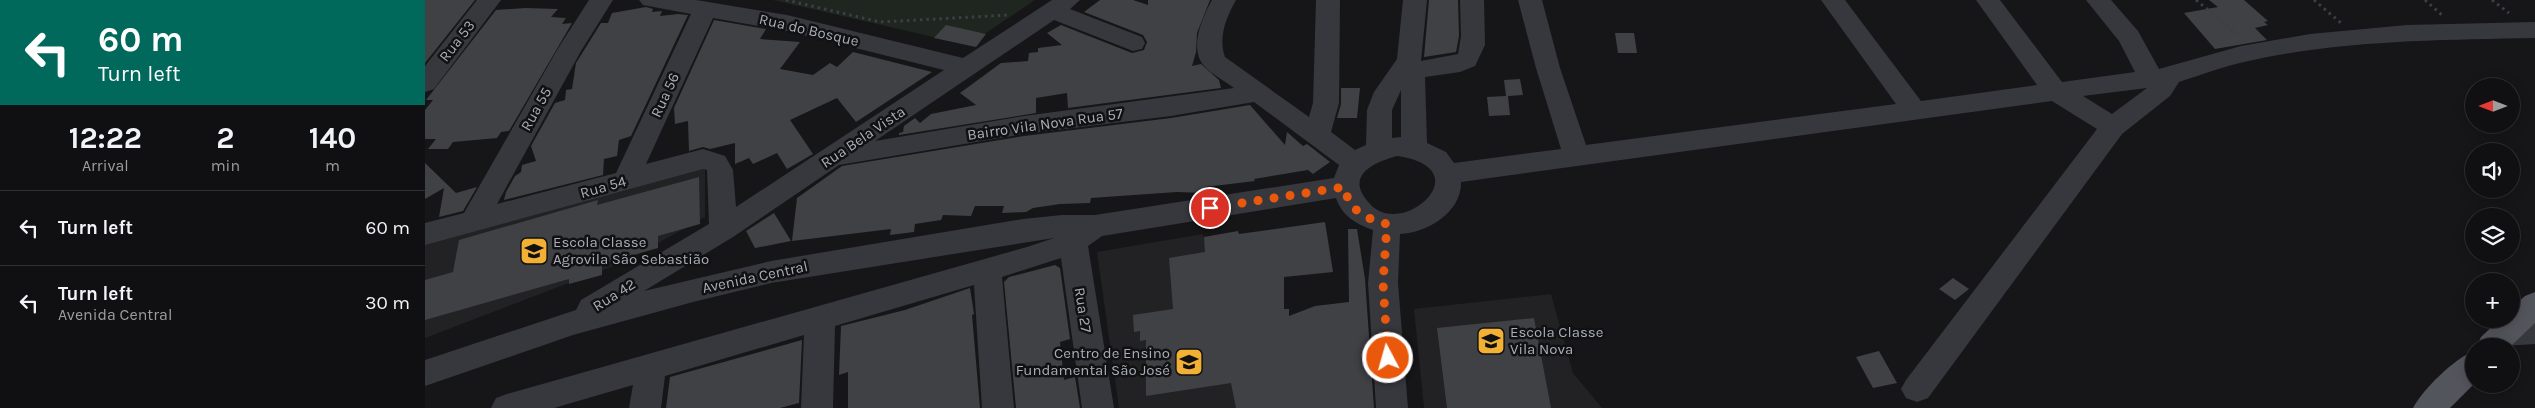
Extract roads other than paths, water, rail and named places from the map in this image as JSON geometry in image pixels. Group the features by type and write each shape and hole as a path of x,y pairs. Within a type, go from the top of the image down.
{"main road":[{"path":"2500,338 2535,304"},
{"path":"2429,408 2465,373"}],"street":[{"name":"Rua 53","path":"425,83 489,0"},
{"name":"Rua 55","path":"474,220 560,66 601,0"},
{"name":"Rua do Bosque","path":"651,0 787,22 965,67"},
{"path":"1225,0 1214,20 1209,42 1211,55 1221,68 1317,136 1350,175"},
{"path":"1317,136 1327,103 1328,0"},
{"path":"1414,148 1415,0"},
{"path":"1380,149 1377,122 1379,106 1414,67 1462,64 1470,56 1473,44 1472,0"},
{"path":"1530,0 1548,68 1577,157"},
{"path":"1833,0 1915,111"},
{"path":"1988,0 2055,91 2113,127"},
{"path":"1917,389 2113,127 2161,90 2161,77 2098,0"},
{"path":"1060,6 1133,43"},
{"name":"Rua Bela Vista","path":"655,270 723,229 965,67 1060,6"},
{"name":"Rua 56","path":"625,181 705,9"},
{"path":"1447,174 2161,77 2258,51 2310,42 2407,33 2535,30"},
{"name":"Bairro Vila Nova Rua 57","path":"832,157 1024,125 1171,107 1258,93"},
{"path":"1397,146 1414,148 1435,158 1447,174 1449,186 1445,198 1436,209 1414,222 1387,224 1370,220 1356,211 1347,200 1350,175 1366,155 1380,149 1397,146"},
{"name":"Rua 54","path":"425,234 474,220 544,204 689,161 712,160 720,170 723,229"},
{"name":"Avenida Central","path":"507,408 651,365 987,271 1084,234 1350,175"},
{"path":"1387,224 1383,283 1392,408"},
{"name":"Avenida Central","path":"425,373 608,312 771,272 1023,230 1062,226 1084,234"},
{"name":"Rua 27","path":"1084,234 1098,408"},
{"name":"Rua 42","path":"608,312 655,270"},
{"name":"Rua 42","path":"572,323 614,294 655,270"},
{"path":"987,271 998,408"},
{"path":"817,408 820,317"},
{"path":"2507,338 2535,332"},
{"path":"645,408 651,365"}],"place":[{"name":"Escola Classe Agrovila São Sebastião","path":"534,251"},
{"name":"Escola Classe Vila Nova","path":"1491,341"},
{"name":"Centro de Ensino Fundamental São José","path":"1189,362"}]}
